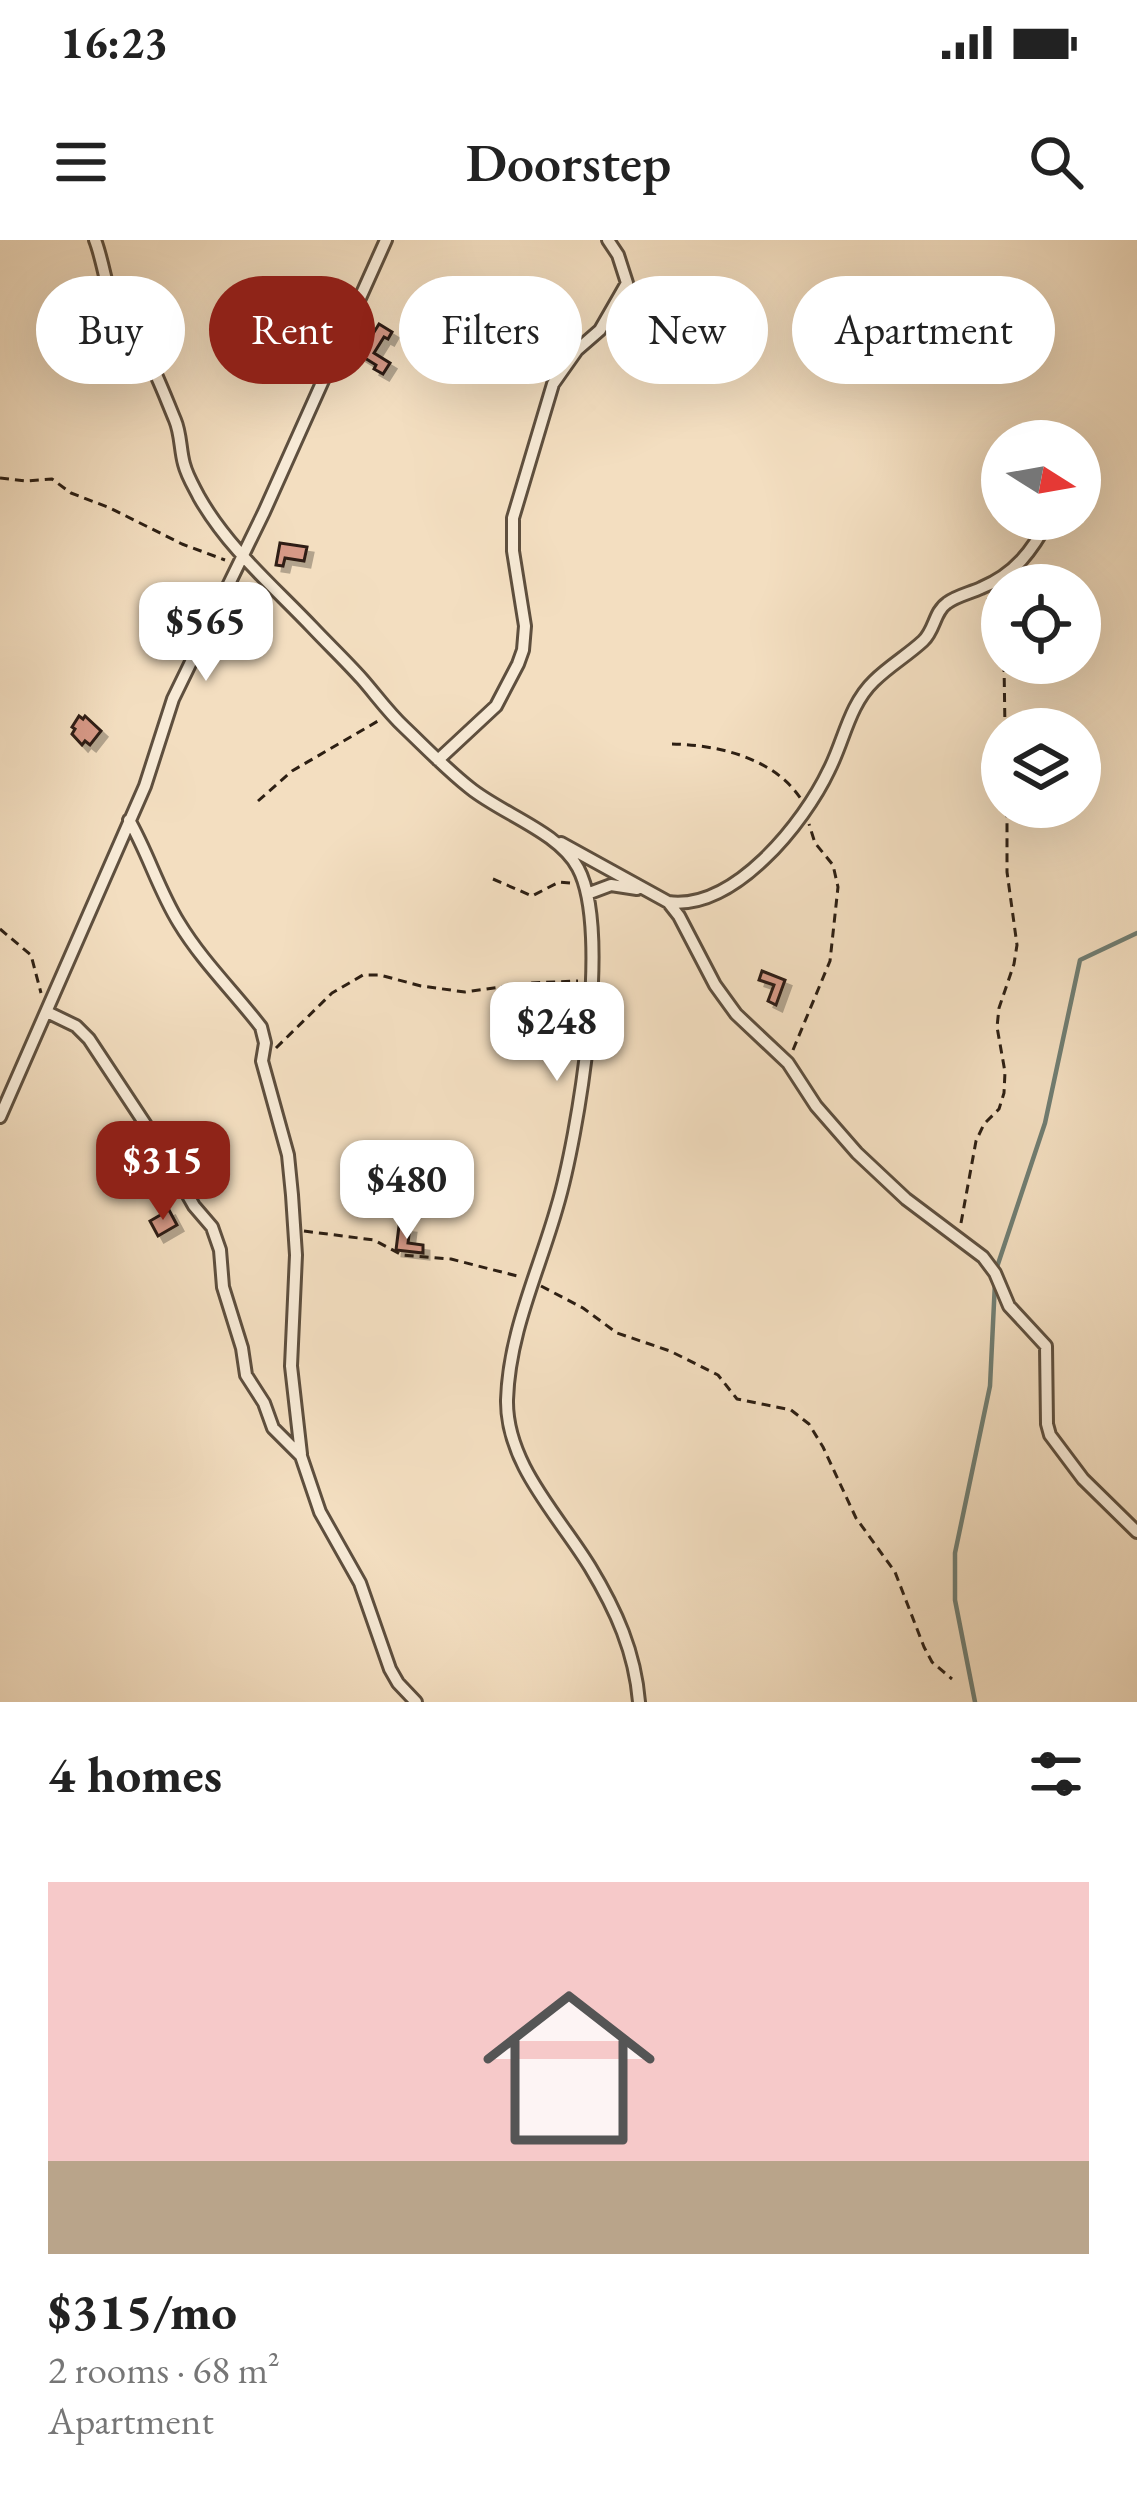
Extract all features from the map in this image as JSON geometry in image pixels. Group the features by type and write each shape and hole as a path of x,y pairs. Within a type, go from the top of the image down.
{"street":[{"path":"95,240 116,311 141,343 178,428 191,481 239,561 480,796 668,902 710,895 778,846 808,810 855,706 868,688 925,639 949,601 981,588"},
{"path":"0,1117 147,780 173,699 386,240"},
{"path":"438,760 496,706 523,650 525,626 513,551 513,518 553,384 577,350 600,330 627,283 608,240"},
{"path":"129,820 177,921 208,966 261,1027 266,1043 262,1061 288,1155 295,1230 290,1366 301,1456 320,1512 360,1583 390,1669 416,1702"},
{"path":"553,840 573,860 587,894 592,981 567,1170 530,1280 507,1408 520,1454 622,1627 636,1670 639,1702"},
{"path":"587,894 611,885 646,891"},
{"path":"668,902 727,1003 788,1063 856,1153 990,1264 1009,1306 1046,1346 1047,1424 1056,1447 1137,1532"},
{"path":"46,1012 76,1026 89,1039 212,1227 246,1376 278,1434 301,1456"}],"path":[{"path":"0,478 52,479 71,493 182,544 239,561"},
{"path":"258,801 284,776 389,712"},
{"path":"673,744 737,754 784,778 808,810 812,839 833,865 838,887 830,961 788,1063"},
{"path":"958,1236 976,1141 1004,1094 997,1027 1018,945 1007,872 1007,828"},
{"path":"493,879 532,896 564,882 587,894"},
{"path":"0,929 31,955 46,1012"},
{"path":"0,938 8,938"},
{"path":"262,1061 332,992 363,975 465,992 592,981"},
{"path":"295,1230 374,1240 402,1255 451,1259 530,1280 583,1308 616,1333 670,1351 718,1375 737,1399 790,1410 809,1424 823,1447 856,1518 895,1572 932,1662 952,1679"}],"building":[{"path":"379,324 392,332 375,351"},
{"path":"375,354 390,363 383,374"},
{"path":"280,543 307,547 304,561 285,558 283,566 276,565"},
{"path":"79,716 101,731 90,745 85,741 82,745 72,734"},
{"path":"762,971 785,980 776,1005 768,1001 774,985 759,980"},
{"path":"169,1210 177,1225 158,1236 150,1221"},
{"path":"399,1226 410,1227 408,1243 423,1245 423,1253 396,1250"}],"waterway":[{"path":"996,1270 1045,1123 1080,960 1137,933"},
{"path":"975,1702 955,1600 955,1553 990,1386 995,1282"}]}
